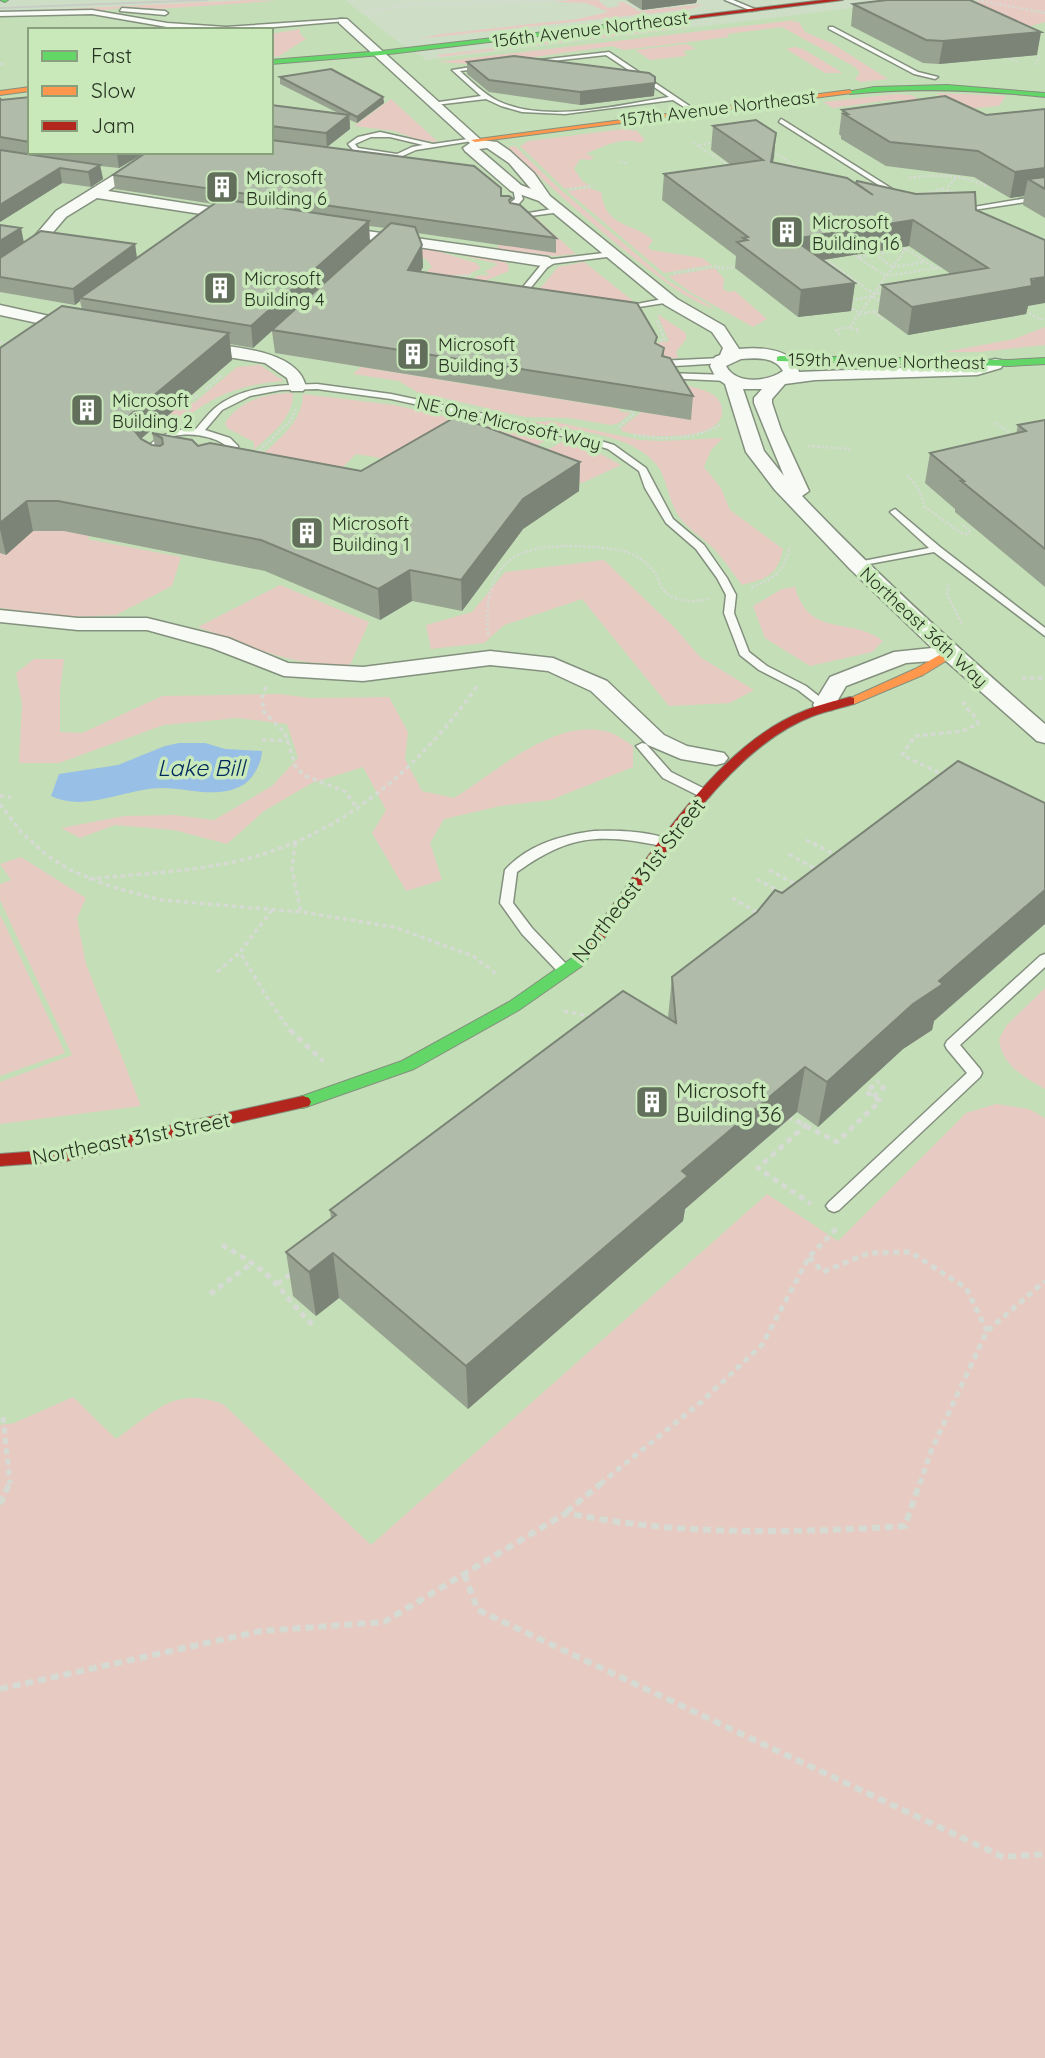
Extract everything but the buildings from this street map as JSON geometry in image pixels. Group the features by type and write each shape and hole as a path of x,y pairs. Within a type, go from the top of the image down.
{"street":[{"name":"156th Avenue Northeast","path":"273,62 381,53 750,5 840,0"},
{"path":"343,21 477,142 494,145 539,185 544,198"},
{"name":"156th Avenue Northeast","path":"273,70 351,62 381,53"},
{"name":"157th Avenue Northeast","path":"477,142 877,88 962,86 1045,95"},
{"path":"0,93 28,89"},
{"path":"0,101 28,97"},
{"path":"477,142 470,148 516,188 544,198 668,300 688,310 702,311 735,324"},
{"path":"0,269 33,247 61,215 158,154"},
{"path":"344,155 385,160 391,155"},
{"path":"96,172 123,176"},
{"path":"95,193 256,219"},
{"path":"196,227 216,213"},
{"path":"310,227 548,262"},
{"path":"368,255 386,239"},
{"path":"28,350 82,309"},
{"path":"0,310 100,331"},
{"path":"688,310 691,315 724,334 731,348 724,359"},
{"path":"750,338 762,354"},
{"path":"251,356 275,340"},
{"path":"179,344 270,359 295,376 297,387"},
{"path":"724,359 762,354 780,359 791,368 791,373 781,380"},
{"name":"Northeast 36th Way","path":"724,359 719,371 730,379 755,452 806,514 950,653 1045,736"},
{"name":"159th Avenue Northeast","path":"780,359 821,363 970,360 995,364 1045,361"},
{"name":"159th Avenue Northeast","path":"730,379 756,384 815,375 977,370 995,364"},
{"name":"Northeast 36th Way","path":"781,380 763,398 763,403 801,494 806,514"},
{"path":"0,616 78,624 148,624 220,643 284,669 363,674 490,658 535,661 569,670 599,686 656,740 681,752 716,758"},
{"name":"Northeast 31st Street","path":"0,1160 66,1155 288,1107 408,1065 456,1032 514,1006 577,962 705,794 736,761 783,726 824,705 838,682 902,657 950,653"}],"lane":[{"path":"728,0 750,5"},
{"path":"111,14 127,9 165,13"},
{"path":"0,14 111,14 167,25 211,28"},
{"path":"241,28 343,21"},
{"path":"831,28 916,73 935,77"},
{"path":"563,68 523,63 607,53 694,111"},
{"path":"496,66 455,70 486,97 503,106 549,113 673,98"},
{"path":"629,75 642,77"},
{"path":"435,103 486,97"},
{"path":"781,121 909,202"},
{"path":"431,145 378,134 359,138 351,144 356,150 398,156 404,151 431,145 477,142"},
{"path":"506,207 519,199 516,188"},
{"path":"945,210 956,211 1045,197"},
{"path":"515,216 558,210"},
{"path":"529,299 518,298 548,262 612,254"},
{"path":"612,309 668,300"},
{"path":"659,364 724,359"},
{"path":"666,376 730,379"},
{"name":"NE One Microsoft Way","path":"198,432 213,413 234,401 259,393 297,387 360,389 578,437 611,447 643,470 669,521 712,562 731,595 729,613 744,653 824,705"},
{"path":"150,465 145,456 149,447 178,433 198,432 216,434 229,440 235,448 232,458 212,468"},
{"path":"895,512 936,550 1045,633"},
{"path":"857,565 936,550"},
{"path":"642,746 667,775 705,794"},
{"path":"565,971 527,931 506,903 511,870 546,846 586,835 619,833 668,843"},
{"path":"834,1206 975,1073 952,1045 1045,959"}],"path":[{"path":"394,6 561,0"},
{"path":"977,0 1045,13"},
{"path":"1035,65 1040,56"},
{"path":"1007,57 1019,63"},
{"path":"0,64 5,64"},
{"path":"693,143 739,173"},
{"path":"699,145 710,143 716,147"},
{"path":"767,148 810,176"},
{"path":"781,162 788,161"},
{"path":"621,162 628,163"},
{"path":"898,180 938,174 975,179 993,189"},
{"path":"948,188 959,193 961,197 954,201 940,201 925,194 932,190 948,188 957,176"},
{"path":"582,188 593,186"},
{"path":"830,248 840,256"},
{"path":"858,257 907,248"},
{"path":"907,248 935,268"},
{"path":"850,327 907,248"},
{"path":"813,251 890,309"},
{"path":"871,251 893,267 931,261"},
{"path":"798,253 803,261"},
{"path":"853,254 886,276 943,267 982,292 860,314 792,263 840,256 853,254"},
{"path":"867,263 884,260"},
{"path":"909,264 919,271"},
{"path":"674,273 717,266 720,269 734,267"},
{"path":"950,272 960,270"},
{"path":"839,278 850,277"},
{"path":"950,281 972,278"},
{"path":"815,282 828,280"},
{"path":"977,289 984,286"},
{"path":"842,301 895,290"},
{"path":"926,294 938,302"},
{"path":"845,310 853,309"},
{"path":"873,312 883,319"},
{"path":"650,334 658,340 665,340 653,313"},
{"path":"1029,313 1039,319 1045,319"},
{"path":"845,336 836,330 850,327 860,331 851,337"},
{"path":"0,342 28,350"},
{"path":"176,406 198,397 251,356"},
{"path":"253,457 290,421 297,408 297,387"},
{"path":"612,431 634,414 631,411"},
{"path":"996,423 1011,435"},
{"path":"796,446 850,449"},
{"path":"907,475 918,488 925,508 960,532 969,535 970,530 963,525"},
{"path":"89,879 228,862 296,842 356,807 395,780 434,742 466,704 490,658 486,618 492,586 502,566 514,555 569,547 629,553 654,569 663,591 689,603 731,595 774,579 785,569 790,547"},
{"path":"947,591 964,627"},
{"path":"284,669 267,685 261,704 264,712 289,741 291,759 299,770 307,776 345,790 356,807"},
{"path":"1020,679 1045,678"},
{"path":"948,777 902,755 915,736 928,733 960,733 978,724 961,700 967,692"},
{"path":"261,740 289,741"},
{"path":"0,796 11,797"},
{"path":"0,804 22,833 48,856 89,879 161,900 301,912 394,927 425,936 473,956 505,981"},
{"path":"806,839 842,859"},
{"path":"296,842 289,861 299,892 301,912"},
{"path":"789,854 823,873"},
{"path":"769,870 804,888"},
{"path":"757,879 791,899"},
{"path":"732,898 766,918"},
{"path":"216,972 240,952 272,909"},
{"path":"240,952 279,1014 308,1051 323,1061"},
{"path":"552,1009 600,1018"},
{"path":"785,1115 807,1124 837,1142 880,1101 866,1092 879,1081"},
{"path":"873,1097 887,1084"},
{"path":"794,1193 758,1168 807,1124"},
{"path":"0,1689 261,1631 384,1622 566,1513 700,1403 762,1345 809,1257 833,1231"},
{"path":"222,1245 252,1263 277,1284 288,1301 315,1327"},
{"path":"809,1257 823,1272 869,1253 910,1252 966,1288 987,1331"},
{"path":"210,1294 252,1263"},
{"path":"277,1284 299,1267"},
{"path":"566,1513 626,1525 780,1533 905,1526 931,1451 987,1331 1045,1281"},
{"path":"0,1504 10,1486 3,1417"},
{"path":"463,1574 478,1610 622,1680 1003,1857 1045,1854"}],"shaded area":[{"path":"278,0 345,0 397,41 427,60 918,0 1045,0 1045,2058 0,2058 0,12"},
{"path":"598,0 608,8 620,6 617,3 624,2 639,11 704,4 691,9 417,39 577,19 608,12 586,3 551,2"},
{"path":"1045,0 1045,12 1021,8 1045,13 1045,22 1024,28 975,2"},
{"path":"276,1 159,9 132,7 96,11 0,12"},
{"path":"796,20 792,22 799,22 805,32 833,44 888,79 861,82 855,79 860,73 855,67 782,27 727,34 729,37 624,50 612,46 514,60 507,57 470,64 437,62"},
{"path":"685,25 689,27 440,57 437,55"},
{"path":"300,29 300,34 306,39 279,56 273,57 273,34"},
{"path":"687,44 696,49 683,51 687,56 650,60 635,50"},
{"path":"795,47 843,73 825,73 786,49"},
{"path":"937,93 1006,96 999,106 966,109 959,102 944,100"},
{"path":"896,94 911,95 924,102 911,104 904,100 891,100 833,108 823,102"},
{"path":"391,99 438,142 416,139 395,131 354,126"},
{"path":"623,129 637,131 645,140 640,143 613,143 586,154 594,157 590,160 580,159 574,169 583,182 590,185 565,189 520,146 528,141"},
{"path":"515,146 561,190 668,281 714,308 671,286 641,264 508,147"},
{"path":"589,188 601,192 608,212 614,218 653,240 648,247 651,250 702,258 712,265 664,273 567,191"},
{"path":"534,216 576,254 555,256 531,253 527,256 494,252 518,219"},
{"path":"386,244 427,248 476,263 481,268 468,275 430,276 424,274 432,267 426,259"},
{"path":"445,251 499,260 508,264 509,271 482,282 449,281 467,278 475,281 476,277 473,276 488,275 489,273 484,272 498,264"},
{"path":"584,262 633,301 616,304 538,291 558,267"},
{"path":"715,268 724,279 723,289 728,292 735,291 767,319 753,327 692,293 668,276"},
{"path":"657,314 686,333 686,339 676,352 678,358 656,359 638,328 657,343 669,341"},
{"path":"1045,327 1045,345 979,352 945,352 1014,339"},
{"path":"260,365 284,381 230,392 206,403 183,420 162,420 176,409 195,402 237,367"},
{"path":"361,367 631,413 619,423 611,425 569,418 525,417 417,392 399,381 353,374"},
{"path":"669,381 715,396 722,408 719,421 697,433 680,436 622,431 621,428 641,412 691,419"},
{"path":"293,393 285,418 254,450 254,442 227,428 225,423 231,415 246,403 264,396"},
{"path":"303,394 394,405 547,439 507,464 423,465 356,454 328,482 247,467 291,426 301,406"},
{"path":"551,421 640,440 723,438 711,450 704,467 721,488 730,510 783,549 774,571 742,585 716,551 680,518 659,468 648,456 618,440 529,423"},
{"path":"562,442 597,452 621,465 582,483 550,474 545,451"},
{"path":"96,530 87,539 181,557 172,586 116,615 72,617 0,608 0,553 6,554 33,531"},
{"path":"604,560 676,629 700,657 754,690 730,703 669,706 582,599 504,625 484,643 431,649 426,625 472,612 505,572"},
{"path":"280,585 369,622 350,665 290,659 198,627"},
{"path":"795,587 801,603 810,614 832,624 858,629 883,641 872,652 810,666 765,638 753,606 782,589"},
{"path":"34,659 64,659 60,690 60,732 82,733 162,696 279,694 311,698 389,697 408,732 405,759 422,791 454,798 530,748 572,731 593,729 614,734 633,746 633,767 551,800 500,806 444,819 430,843 442,880 406,891 372,833 386,810 363,767 312,783 264,811 227,844 174,830 115,825 80,838 61,828 124,816 174,815 214,820 272,786 298,758 287,724 238,718 164,725 59,763 19,763 22,704 16,673"},
{"path":"21,857 86,898 77,918 86,964 141,1106 0,1124 0,1082 72,1055 0,900 0,884 11,880 0,864"},
{"path":"0,914 65,1053 0,1076"},
{"path":"1045,988 1045,1089 1015,1070 1004,1056 999,1039 1006,1026"},
{"path":"996,1104 1029,1109 1045,1118 1045,2058 0,2058 0,1425 14,1423 73,1397 116,1439 154,1411 177,1400 206,1399 223,1404 371,1545 767,1194 838,1241 966,1113"}],"water":[{"name":"Lake Bill","path":"179,743 205,743 225,749 262,751 262,756 249,780 241,786 222,792 162,788 78,802 51,796 59,774 118,765"}],"tram line":[{"path":"0,8 208,0"}],"traffic: fast":[{"path":"0,0 5,0"},
{"path":"273,62 381,53 664,20"},
{"path":"850,92 947,87 1045,95"},
{"path":"780,359 1009,363 1045,361"},
{"path":"303,1102 408,1065 514,1006 577,962 591,945"}],"traffic: slow":[{"path":"0,93 28,89"},
{"path":"475,140 850,92"},
{"path":"850,701 919,672 950,653"}],"traffic: jam":[{"path":"664,20 840,0"},
{"path":"591,945 672,835 734,764 768,735 807,714 850,701"},
{"path":"0,1160 66,1155 303,1102"}],"place":[{"name":"Microsoft Building 6","path":"222,187"},
{"name":"Microsoft Building 16","path":"787,232"},
{"name":"Microsoft Building 4","path":"220,288"},
{"name":"Microsoft Building 3","path":"413,354"},
{"name":"Microsoft Building 2","path":"87,410"},
{"name":"Microsoft Building 1","path":"307,533"},
{"name":"Microsoft Building 36","path":"652,1102"}]}
